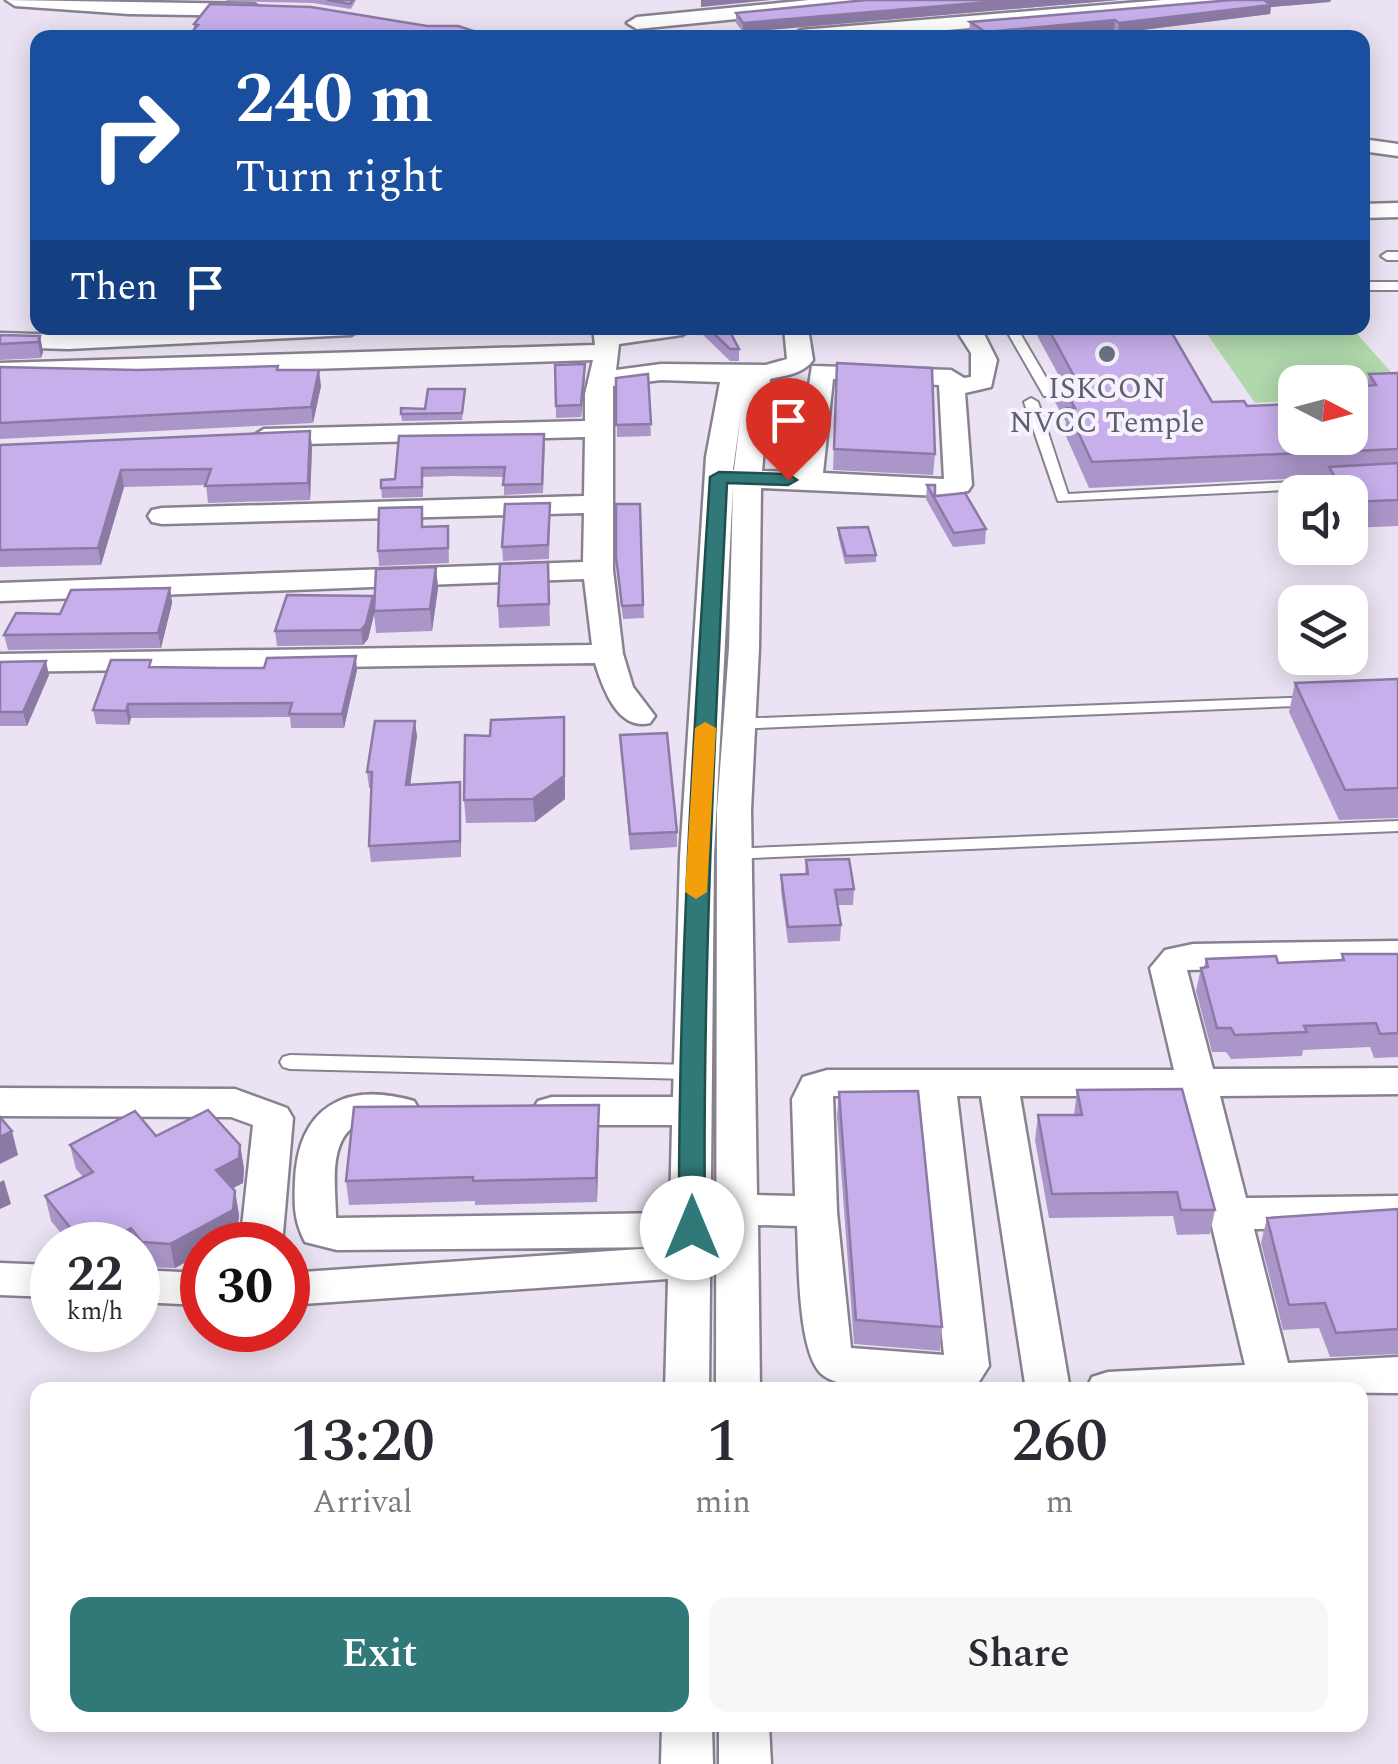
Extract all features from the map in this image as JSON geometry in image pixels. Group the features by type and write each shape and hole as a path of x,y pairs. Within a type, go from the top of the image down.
{"street":[{"path":"15,0 268,10"},
{"path":"637,23 731,6 865,0"},
{"path":"872,30 1230,0"},
{"path":"137,28 160,8"},
{"path":"1370,146 1398,150"},
{"path":"1370,211 1398,210"},
{"path":"0,340 68,342 210,335"},
{"path":"0,371 606,350 658,335"},
{"path":"606,350 661,372 746,374 796,365 800,360 797,335"},
{"path":"952,388 973,387 982,382 986,373 980,338 976,335"},
{"path":"606,350 598,394 598,570 608,654 618,688 638,716"},
{"path":"733,478 940,488 958,485 951,378 821,371 808,480"},
{"path":"688,1382 691,1091 716,854 733,478 746,374"},
{"path":"229,439 598,429"},
{"path":"162,516 598,504"},
{"path":"0,592 598,570"},
{"path":"0,663 608,654"},
{"path":"716,854 734,1209 738,1382"},
{"path":"1398,953 1178,958 1168,968 1226,1214 1271,1382 1398,1376"},
{"path":"936,1083 967,1366 961,1373 848,1368 837,1363 829,1350 816,1212 812,1099 816,1087 827,1083 1398,1080"},
{"path":"998,1083 1047,1382"},
{"path":"521,1111 691,1091"},
{"path":"0,1102 234,1103 273,1118 263,1222"},
{"path":"444,1111 348,1112 331,1120 321,1133 315,1220 320,1231 692,1244"},
{"path":"734,1209 816,1212"},
{"path":"1226,1214 1398,1210"},
{"path":"310,1287 630,1262 692,1244"},
{"path":"0,1278 30,1280"},
{"path":"686,1732 686,1764"},
{"path":"744,1732 745,1764"}],"lane":[{"path":"1370,286 1398,286"},
{"path":"1015,335 1048,393"},
{"path":"1031,402 1063,498 1278,487"},
{"path":"722,724 1327,702"},
{"path":"716,854 1398,826"},
{"path":"290,1062 691,1091"}],"green space":[{"path":"1208,335 1358,335 1398,380 1368,390 1368,365 1278,365 1278,401 1255,403"}],"building":[{"path":"866,0 1012,0 743,23 736,13"},
{"path":"1232,0 1264,0 1271,5 1119,23 1115,20 1008,30 983,30 970,22"},
{"path":"210,4 311,7 471,30 194,30 198,25 194,24"},
{"path":"0,335 40,336 38,342 0,344"},
{"path":"715,335 732,335 739,349 730,349"},
{"path":"1052,335 1173,335 1212,402 1278,405 1278,454 1092,462 1067,408 1075,408 1058,377 1074,376"},
{"path":"837,363 932,368 935,454 834,449"},
{"path":"585,364 581,405 556,406 555,365"},
{"path":"278,366 277,370 319,370 311,407 0,423 0,367 138,370"},
{"path":"1398,373 1398,449 1368,450 1368,386 1376,385 1369,374"},
{"path":"648,374 651,424 616,425 616,378"},
{"path":"428,389 465,389 462,413 401,414 401,408 425,409"},
{"path":"310,431 308,483 205,486 211,469 121,470 98,548 0,550 0,445"},
{"path":"544,434 542,484 503,485 505,467 422,468 422,487 381,488 381,480 395,479 399,436"},
{"path":"1398,463 1398,500 1368,501 1368,475 1334,475 1329,467"},
{"path":"927,485 935,485 935,496 965,493 986,529 954,533"},
{"path":"550,503 548,545 502,547 505,504"},
{"path":"616,504 640,504 643,605 622,606 616,557"},
{"path":"422,507 422,527 448,526 448,548 378,551 379,508"},
{"path":"868,527 876,555 846,556 838,528"},
{"path":"548,562 549,604 498,606 500,564"},
{"path":"436,567 430,609 374,611 376,569"},
{"path":"170,588 158,633 4,635 16,613 60,614 71,590"},
{"path":"287,595 373,596 361,630 275,631"},
{"path":"356,656 342,714 289,714 292,703 128,704 126,711 93,710 111,660 151,660 149,667 264,668 267,658"},
{"path":"46,661 23,712 0,712 0,662"},
{"path":"1398,679 1398,788 1345,790 1295,683"},
{"path":"564,717 564,776 533,799 464,800 465,735 490,736 491,720"},
{"path":"375,721 415,721 406,785 460,782 460,841 369,846 372,772 367,772"},
{"path":"667,733 677,832 630,834 620,735"},
{"path":"849,859 854,889 835,890 841,925 788,927 781,875 808,874 806,860"},
{"path":"1342,954 1398,954 1398,1033 1380,1034 1376,1023 1304,1026 1307,1032 1235,1035 1231,1028 1217,1028 1201,968 1208,967 1206,959 1276,956 1278,963 1344,960"},
{"path":"1182,1089 1215,1210 1181,1210 1177,1192 1052,1194 1038,1115 1082,1115 1077,1090"},
{"path":"918,1091 942,1327 856,1320 839,1092"},
{"path":"599,1105 596,1178 346,1181 354,1107"},
{"path":"208,1110 240,1145 239,1158 216,1170 235,1191 233,1210 211,1222 180,1222 180,1239 160,1243 160,1222 66,1222 45,1196 93,1172 70,1145 135,1111 156,1136"},
{"path":"0,1117 12,1131 0,1137"},
{"path":"1398,1209 1398,1329 1336,1333 1325,1303 1289,1305 1267,1218"}],"slow traffic":[{"path":"696,892 705,728"}],"place":[{"name":"ISKCON NVCC Temple","path":"1107,354"}],"route":[{"path":"692,1228 691,1072 697,857 719,477 788,480"}]}
